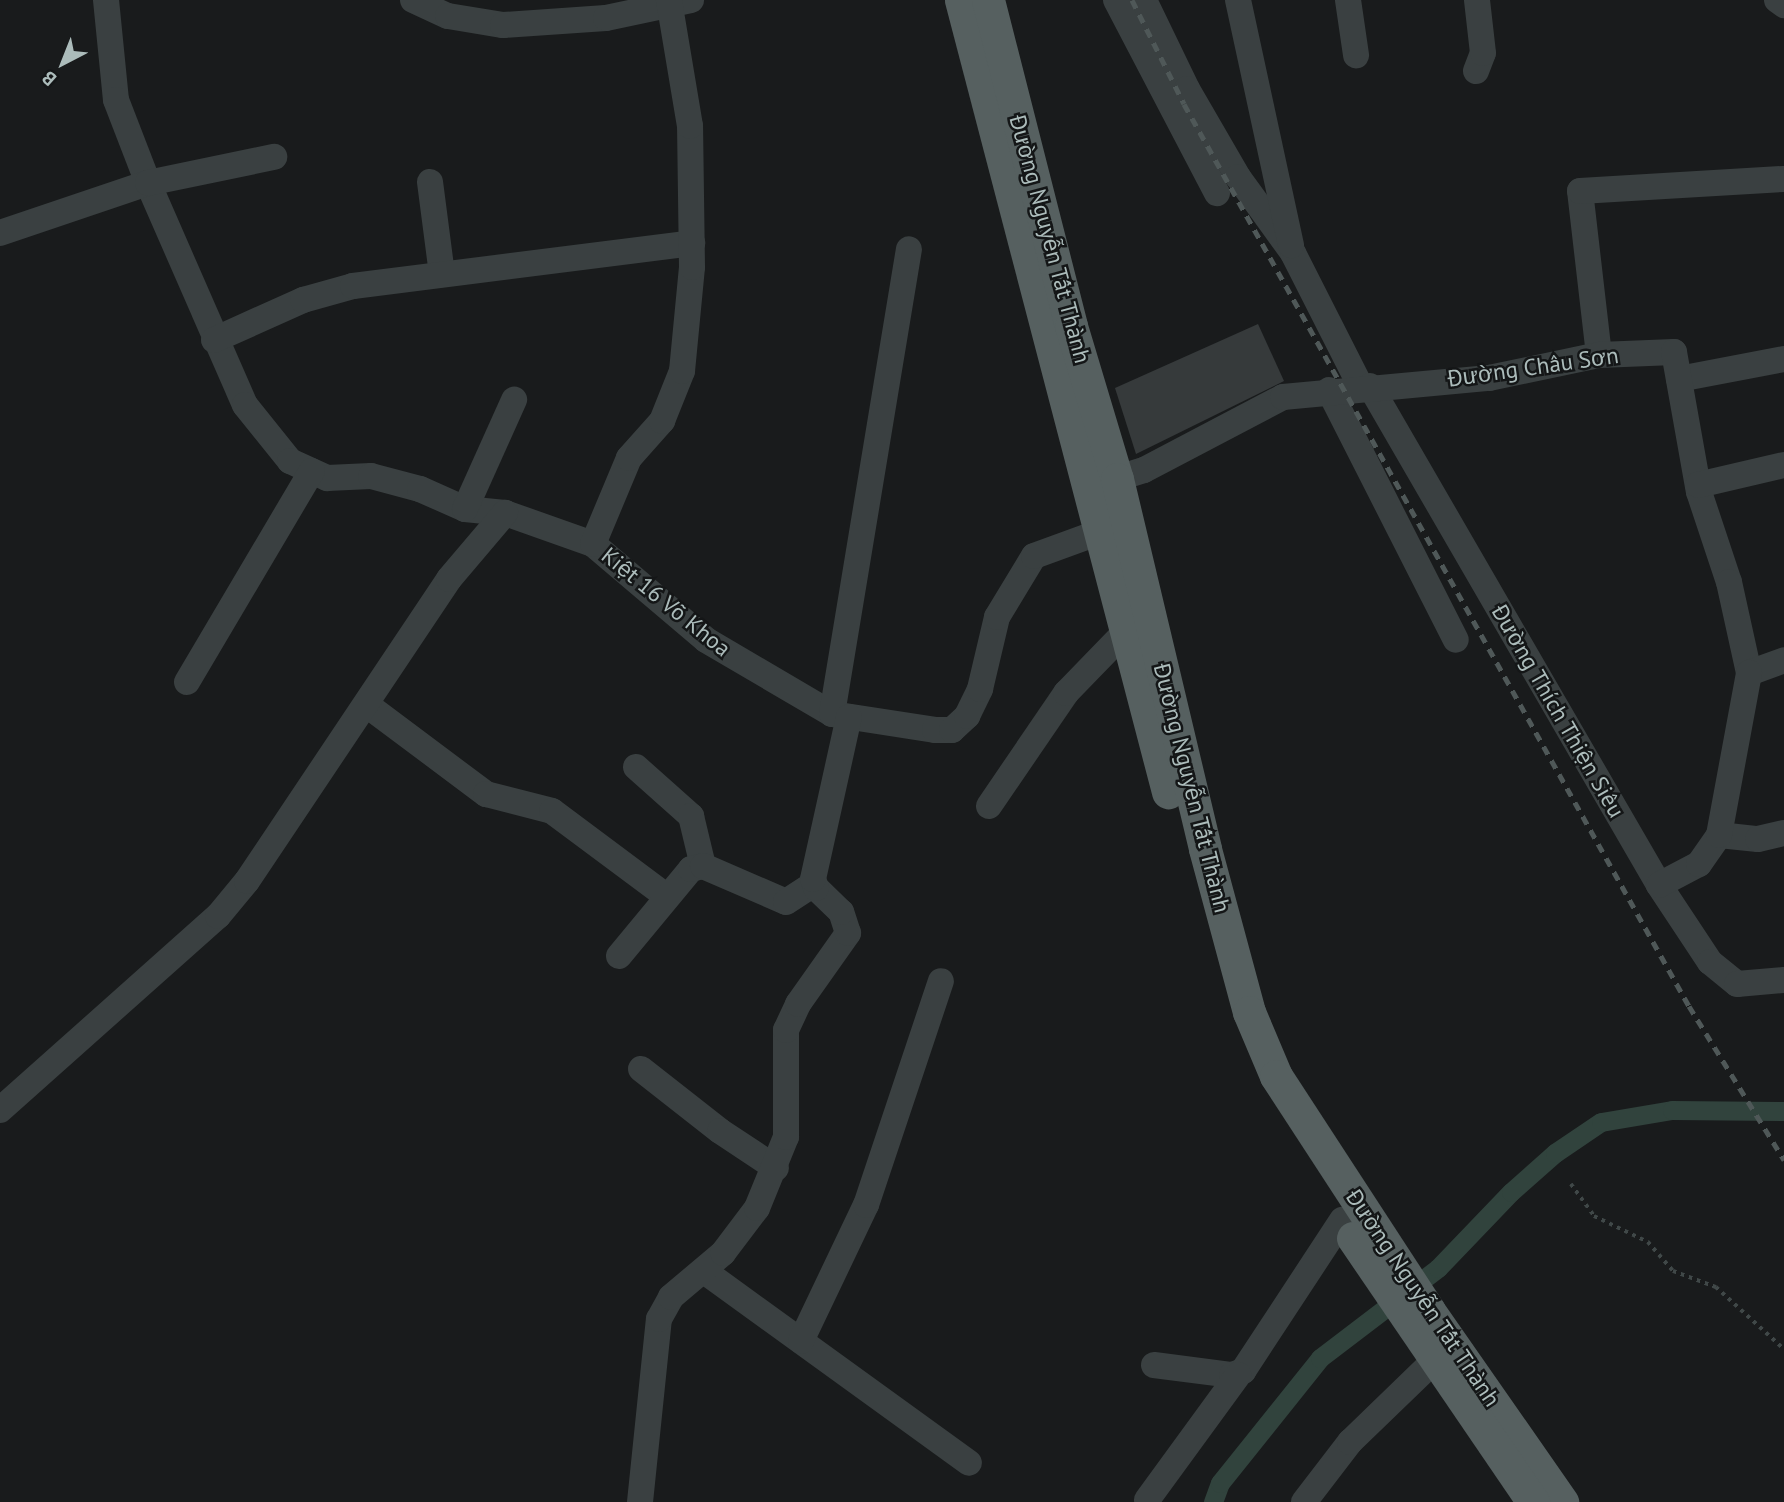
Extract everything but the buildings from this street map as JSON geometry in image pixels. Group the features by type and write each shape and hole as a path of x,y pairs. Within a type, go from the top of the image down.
{"main road":[{"name":"Đường Nguyễn Tất Thành","path":"961,0 1102,484 1249,1012 1276,1076 1352,1222"},
{"name":"Đường Nguyễn Tất Thành","path":"988,0 1071,326 1102,484 1100,532 1232,1031 1258,1091 1421,1321 1562,1502"},
{"name":"Đường Nguyễn Tất Thành","path":"1421,1321 1434,1361 1533,1502"}],"street":[{"path":"106,0 115,92 148,183 214,340 245,405 290,461 327,478 371,476 420,489 465,509 505,513 593,544 629,458 662,421 682,371 692,243 690,125 676,2 606,18 503,25 448,16 413,0"},
{"path":"1116,0 1217,193"},
{"path":"1144,0 1187,89 1238,177 1293,253"},
{"path":"1238,0 1293,253"},
{"path":"1348,0 1356,55"},
{"path":"1476,71 1483,53 1477,0"},
{"path":"1777,0 1784,5"},
{"path":"0,233 148,183 274,157"},
{"path":"1599,355 1580,191 1784,179"},
{"path":"430,182 442,274"},
{"path":"214,340 327,293 442,274 692,243"},
{"path":"620,956 684,873 703,866 786,902 814,884 909,249"},
{"name":"Đường Thích Thiện Siêu","path":"1293,253 1366,387 1659,885 1727,979 1749,985 1784,980"},
{"name":"Đường Châu Sơn","path":"1102,484 1144,470 1283,397 1329,390 1489,378 1599,355 1674,352 1698,485 1729,582 1749,673"},
{"path":"1679,379 1784,359"},
{"path":"1329,390 1456,640"},
{"path":"465,509 514,400"},
{"path":"1698,485 1784,465"},
{"path":"187,682 312,471"},
{"path":"0,1110 218,916 375,711 449,579 505,513"},
{"path":"841,715 952,730 967,716 980,689 997,617 1034,556 1100,532"},
{"name":"Kiệt 16 Võ Khoa","path":"593,544 706,640 841,715"},
{"path":"989,806 1066,693 1126,631"},
{"path":"1659,885 1699,864 1719,835 1749,673 1784,660"},
{"path":"375,711 471,784 495,798 552,811 666,896"},
{"path":"636,767 691,816 703,866"},
{"path":"1719,835 1758,838 1784,833"},
{"path":"640,1502 659,1319 671,1297 704,1270 750,1221 776,1168 787,1124 786,1030 798,1004 848,933 841,912 814,884"},
{"path":"801,1341 866,1205 941,981"},
{"path":"641,1069 720,1131 776,1168"},
{"path":"1147,1500 1352,1222"},
{"path":"704,1270 969,1463"},
{"path":"1311,1500 1350,1442 1434,1361"},
{"path":"1154,1365 1238,1374"}],"path":[{"path":"1572,1184 1594,1216 1638,1235 1673,1271 1716,1287 1784,1349"}],"waterway":[{"path":"1213,1502 1220,1483 1320,1358 1438,1268 1511,1192 1555,1153 1601,1122 1672,1110 1784,1111"}],"railway":[{"path":"1132,0 1184,104 1689,1006 1784,1160"}]}
